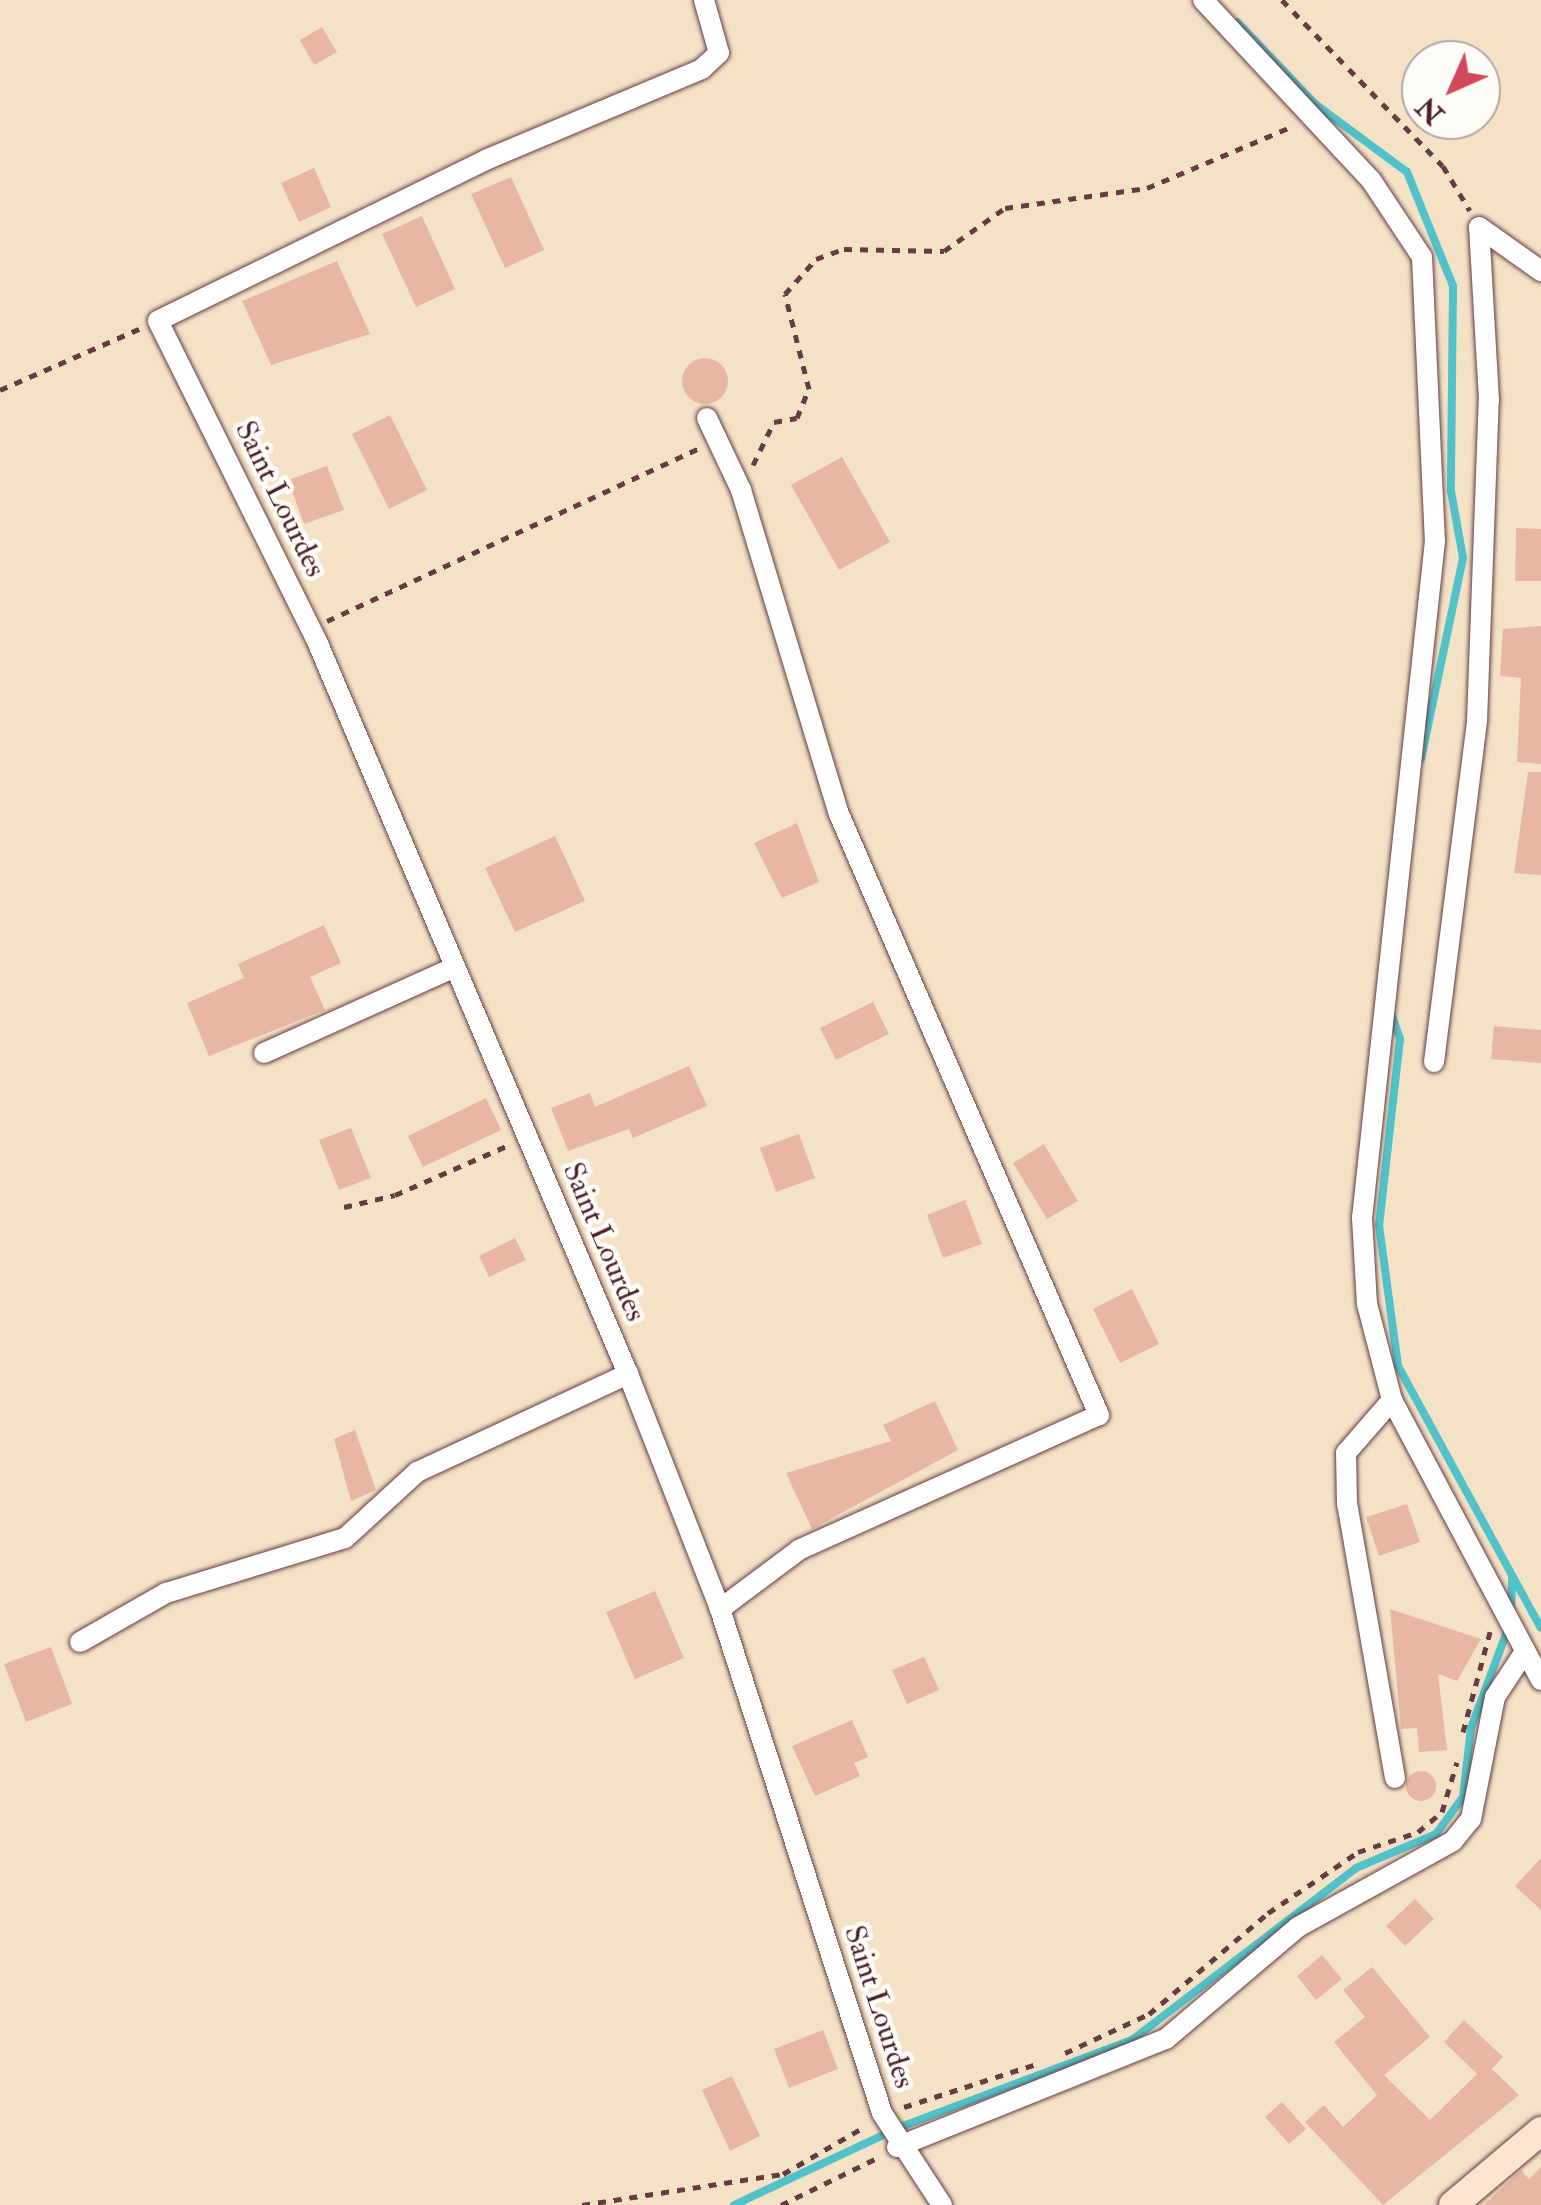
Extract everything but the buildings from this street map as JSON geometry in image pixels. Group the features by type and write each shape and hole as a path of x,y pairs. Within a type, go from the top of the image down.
{"main road":[{"path":"1452,2205 1541,2131"}],"street":[{"path":"158,321 486,160 702,68 719,53 704,0"},
{"path":"1202,0 1406,223 1422,257 1429,322 1435,542 1362,1218 1367,1304 1392,1400 1541,1680"},
{"path":"1479,226 1541,271"},
{"path":"1434,1062 1477,721 1488,400 1479,226"},
{"name":"Saint Lourdes","path":"158,321 311,629 628,1374 720,1609 883,2116 896,2144 942,2205"},
{"path":"707,418 741,490 839,814 1099,1414 799,1550 720,1609"},
{"path":"264,1053 455,966"},
{"path":"80,1642 166,1593 345,1538 417,1472 628,1374"},
{"path":"1392,1400 1346,1452 1346,1504 1395,1778"},
{"path":"896,2144 1166,2039 1298,1927 1453,1842 1471,1820 1496,1697 1520,1645"}],"path":[{"path":"1282,0 1443,166 1479,226"},
{"path":"741,490 774,422 797,418 809,388 786,294 816,258 844,248 944,251 1005,208 1146,188 1246,153 1307,118"},
{"path":"0,390 158,321"},
{"path":"311,629 717,439"},
{"path":"344,1206 396,1196 526,1138"},
{"path":"1462,1738 1498,1604"},
{"path":"582,2205 784,2174 883,2116 1055,2057 1149,2014 1268,1913 1358,1852 1418,1832 1442,1812 1460,1754"},
{"path":"781,2205 896,2144"}],"waterway":[{"path":"1237,22 1315,104 1407,172 1453,286 1451,491 1463,558 1421,759"},
{"path":"1390,1010 1400,1039 1379,1225 1398,1366 1541,1628"},
{"path":"1511,1612 1512,1576"},
{"path":"734,2205 903,2126 1132,2040 1356,1868 1436,1834 1463,1797 1471,1728 1509,1626"}]}
